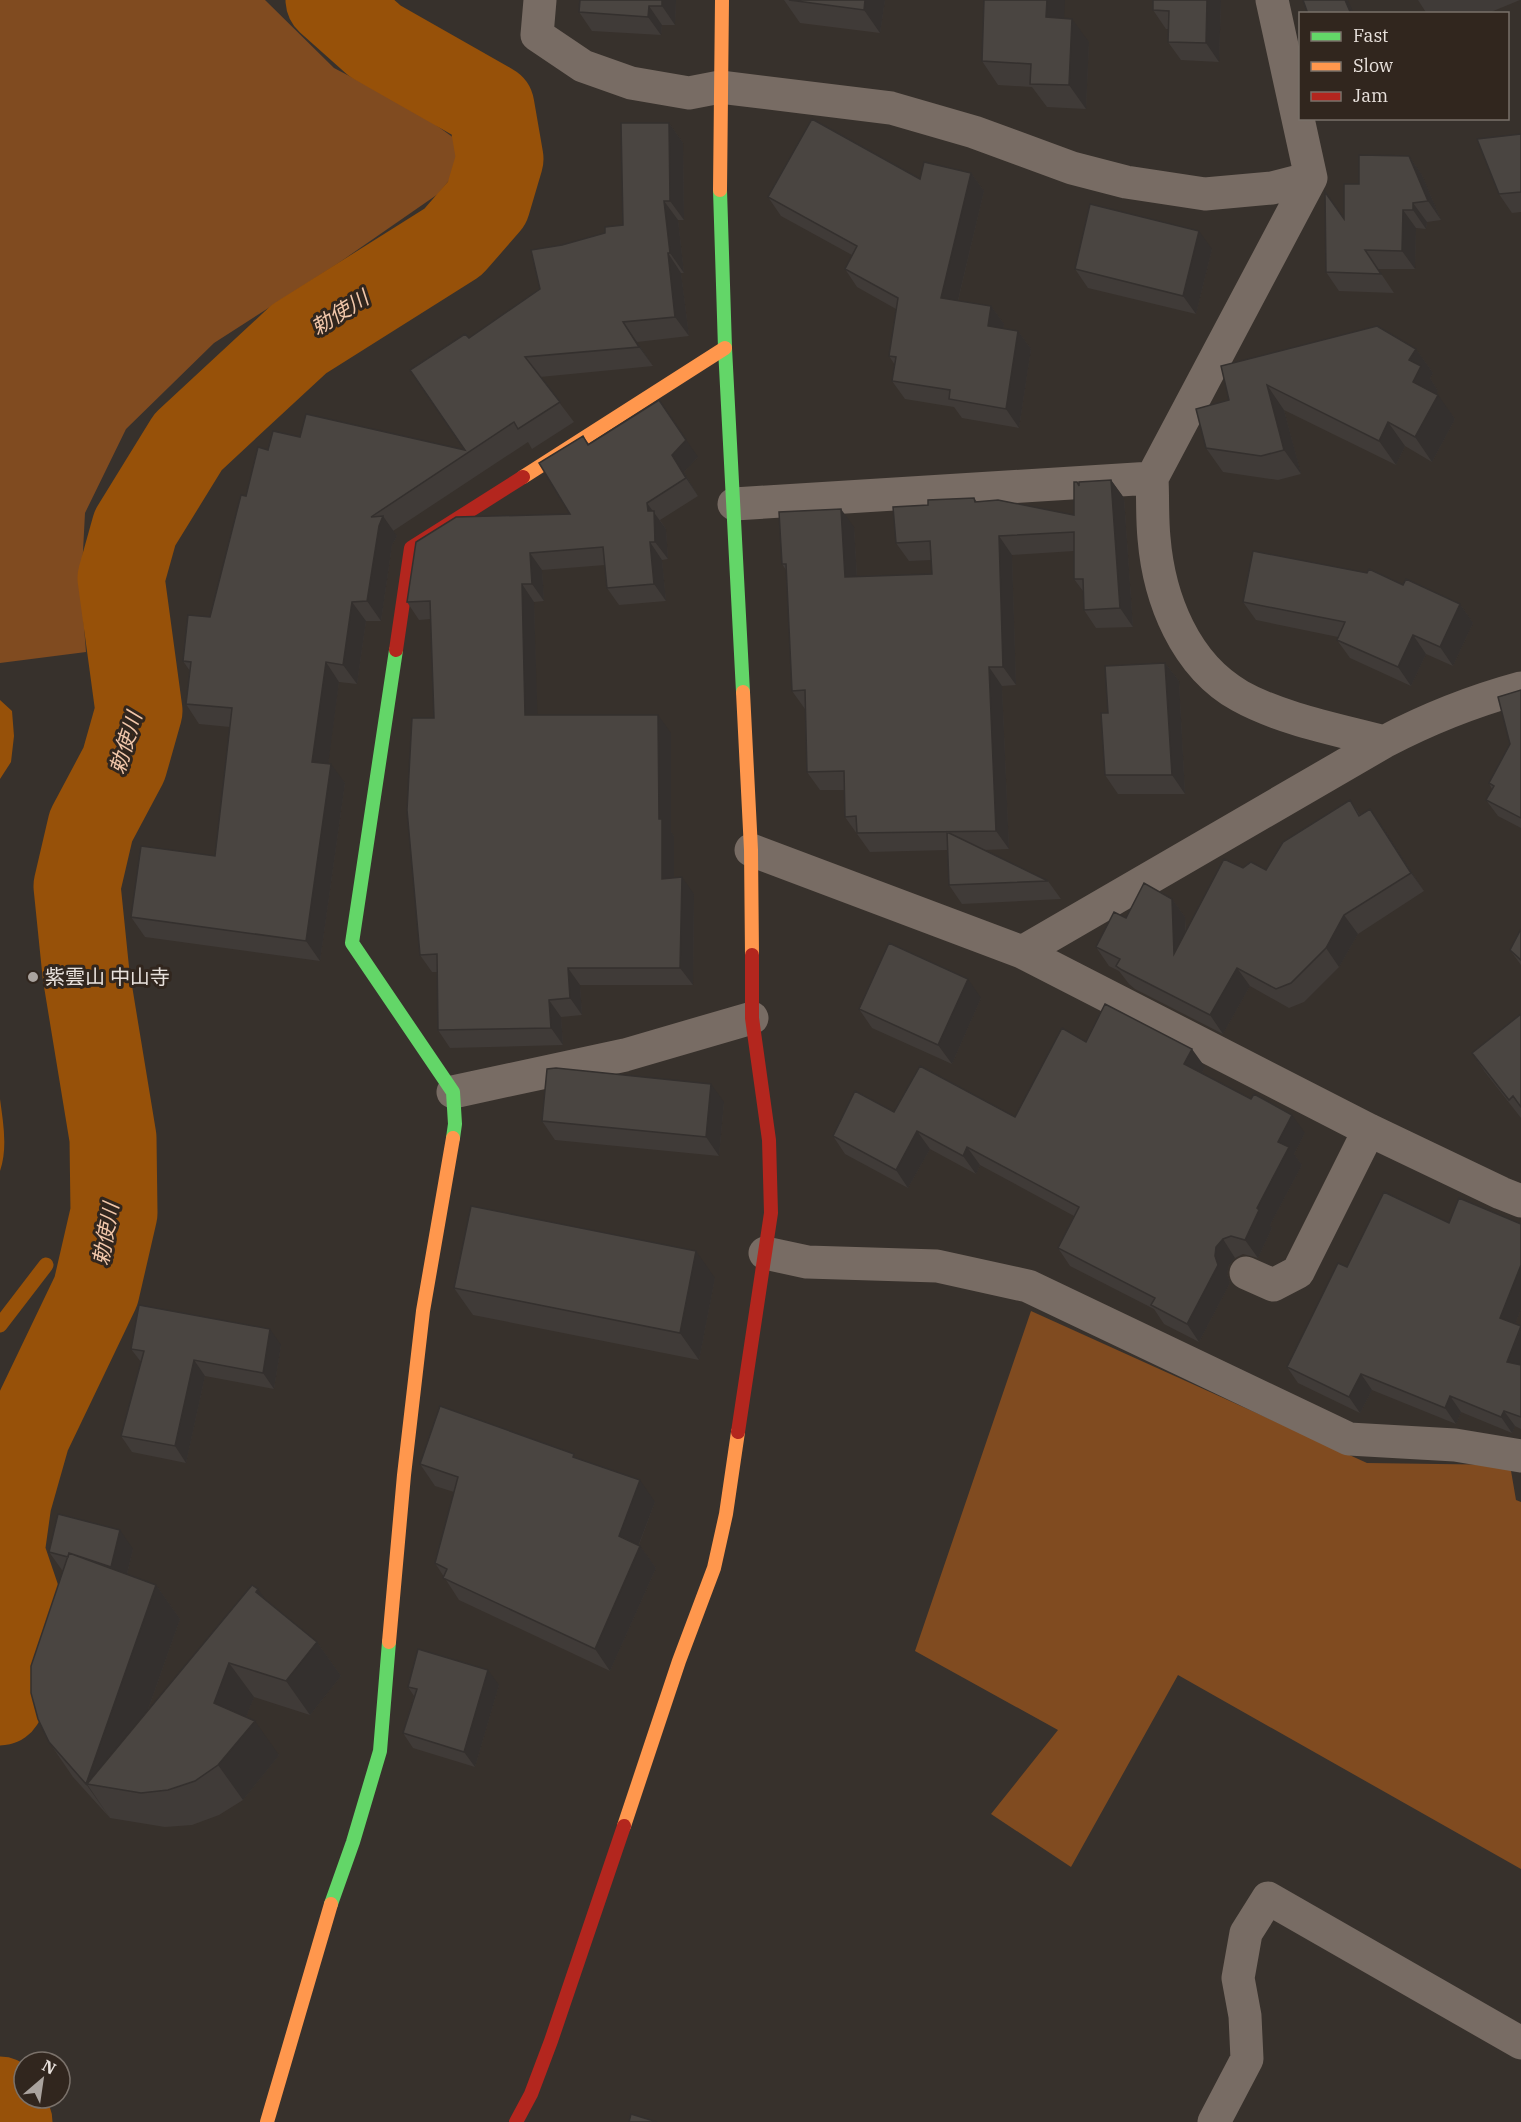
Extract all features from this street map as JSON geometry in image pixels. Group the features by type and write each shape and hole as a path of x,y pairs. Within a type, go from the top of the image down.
{"street":[{"path":"540,0 537,35 583,66 631,82 689,93 720,87 891,108 974,132 1072,168 1126,182 1205,194 1272,188 1311,178"},
{"path":"516,2122 531,2094 555,2030 679,1662 714,1568 726,1514 771,1213 771,1180 759,1060 752,1018 751,850 725,348 719,171 722,0"},
{"path":"1272,0 1311,178 1152,478 1154,539 1160,577 1172,617 1187,645 1213,677 1241,696 1295,718 1384,742"},
{"path":"267,2122 329,1909 353,1842 380,1751 406,1463 423,1311 455,1125 453,1092 352,944 411,548 725,348"},
{"path":"734,504 1152,478"},
{"path":"1022,952 1384,742 1480,699 1521,688"},
{"path":"751,850 1022,952 1368,1130 1521,1201"},
{"path":"453,1092 625,1054 752,1018"},
{"path":"1246,1272 1274,1285 1298,1272 1368,1130"},
{"path":"765,1253 807,1262 936,1266 1028,1286 1349,1439 1455,1444 1521,1456"},
{"path":"1214,2122 1247,2059 1245,2016 1238,1978 1246,1934 1268,1898 1521,2043"}],"shaded area":[{"path":"0,0 265,0 334,68 418,112 458,141 463,163 438,194 337,264 214,343 126,429 85,513 81,589 86,652 0,663"},
{"path":"0,700 12,711 14,736 11,762 0,779"},
{"path":"0,1099 4,1144 0,1171"},
{"path":"1031,1311 1367,1463 1510,1465 1516,1500 1521,1502 1521,1869 1178,1675 1071,1867 991,1814 1058,1730 915,1651"}],"building":[{"path":"580,0 662,0 662,6 649,6 648,17 579,12"},
{"path":"789,0 865,0 864,10"},
{"path":"984,0 1047,0 1046,17 1072,19 1069,85 1030,84 1031,64 982,61"},
{"path":"1153,0 1207,0 1206,43 1168,42 1169,11 1153,10"},
{"path":"1303,0 1345,0 1350,12 1307,12"},
{"path":"812,119 920,179 924,162 971,173 941,298 991,306 988,326 1018,331 1006,409 949,399 950,390 892,381 896,357 889,356 898,298 845,269 857,246 768,197"},
{"path":"621,123 669,123 670,201 664,201 675,317 623,322 639,347 525,357 560,402 518,429 514,422 371,517 383,516 379,526 367,601 352,602 343,665 326,662 312,762 331,764 306,941 131,917 141,846 215,856 232,708 186,704 191,662 183,661 188,615 210,617 241,495 246,496 258,447 268,450 273,431 300,437 306,414 465,450 410,370 465,334 469,338 540,289 531,250 562,245 605,233 605,227 623,225"},
{"path":"1521,134 1521,192 1499,194 1477,139"},
{"path":"1359,155 1409,156 1428,201 1413,203 1413,210 1403,210 1402,251 1365,250 1381,274 1326,272 1325,192 1344,219 1344,184 1359,184"},
{"path":"1090,204 1199,231 1183,296 1075,269"},
{"path":"1377,326 1416,349 1409,360 1421,366 1413,382 1438,395 1415,437 1388,422 1379,441 1267,385 1284,450 1261,456 1206,448 1196,409 1229,400 1221,366"},
{"path":"659,400 686,440 672,455 686,478 647,503 648,511 654,511 655,542 650,542 654,584 607,588 603,547 530,553 532,584 522,584 525,715 658,715 662,879 682,877 680,968 568,968 570,998 549,1000 551,1028 438,1030 437,954 420,955 407,810 412,718 434,718 430,601 407,602 416,542 456,517 570,514 539,463 583,436 588,445"},
{"path":"1111,480 1120,608 1084,610 1083,579 1074,579 1074,532 999,536 1003,667 989,667 996,831 857,833 856,816 845,817 844,771 807,772 805,690 792,691 786,564 782,564 779,512 841,509 845,577 932,574 930,541 896,543 893,507 928,505 928,500 974,498 975,502 998,500 1074,515 1074,482 1077,482 1079,486 1079,482"},
{"path":"1253,551 1367,573 1369,569 1403,585 1406,579 1460,604 1440,647 1413,635 1398,667 1337,640 1345,622 1243,602"},
{"path":"1165,663 1172,775 1105,775 1101,713 1108,713 1105,666"},
{"path":"1521,690 1521,818 1486,800 1494,786 1489,783 1510,744 1498,697"},
{"path":"1350,800 1359,816 1370,809 1411,873 1344,915 1326,948 1291,983 1276,989 1237,968 1210,1015 1122,970 1116,966 1120,959 1096,947 1114,912 1126,918 1144,883 1172,899 1174,954 1224,859 1243,868 1251,862 1266,870 1283,842"},
{"path":"947,832 1048,881 949,885"},
{"path":"1521,929 1521,960 1510,950"},
{"path":"889,943 968,979 938,1045 859,1009"},
{"path":"1105,1004 1192,1049 1184,1064 1251,1099 1254,1094 1292,1115 1278,1142 1289,1147 1257,1208 1259,1210 1245,1240 1231,1236 1223,1239 1216,1247 1215,1256 1218,1265 1187,1324 1151,1305 1155,1298 1058,1248 1079,1207 967,1147 963,1156 917,1131 896,1170 833,1136 855,1091 894,1112 920,1066 1015,1117 1062,1028 1086,1042"},
{"path":"1521,1014 1521,1107 1513,1096 1509,1100 1472,1053"},
{"path":"556,1068 711,1084 706,1137 542,1121 547,1069"},
{"path":"1384,1192 1449,1223 1459,1198 1521,1224 1521,1265 1500,1318 1521,1326 1507,1362 1521,1365 1521,1417 1504,1411 1501,1417 1450,1396 1445,1408 1361,1374 1349,1397 1287,1367 1338,1263 1347,1267"},
{"path":"471,1206 696,1251 680,1333 454,1288"},
{"path":"139,1305 270,1329 263,1373 194,1360 175,1446 121,1436 144,1351 131,1349"},
{"path":"440,1406 640,1480 619,1536 640,1546 595,1649 443,1578 447,1569 435,1563 458,1477 420,1464"},
{"path":"58,1514 120,1530 111,1567 69,1553 68,1557 49,1552"},
{"path":"69,1553 156,1585 86,1784 49,1742 38,1719 31,1693 31,1666"},
{"path":"252,1585 258,1589 256,1592 317,1642 286,1681 229,1663 214,1703 255,1721 218,1765 195,1781 168,1790 141,1793 87,1784"},
{"path":"418,1649 488,1670 464,1752 403,1733 417,1689 408,1687"},
{"path":"631,2114 657,2122 629,2122"}],"waterway":[{"name":"勅使川","path":"0,1702 23,1665 21,1611 1,1552 8,1502 27,1435 96,1291 114,1213 113,1138 86,974 77,886 91,826 124,764 139,711 121,578 135,528 188,442 299,339 453,242 487,203 500,159 491,107 375,41 329,0"},
{"path":"0,1325 46,1265"},
{"name":"勅使川","path":"0,2100 9,2122"}],"traffic: fast":[{"path":"720,190 725,348 743,692"},
{"path":"396,650 352,943 453,1092 455,1124 453,1138"},
{"path":"331,1904 353,1842 380,1751 389,1642"}],"traffic: slow":[{"path":"720,190 722,0"},
{"path":"523,477 725,348"},
{"path":"743,692 751,850 752,955"},
{"path":"389,1642 404,1475 423,1311 453,1138"},
{"path":"624,1826 679,1661 714,1568 726,1514 738,1432"},
{"path":"267,2122 331,1904"}],"traffic: jam":[{"path":"396,650 411,548 523,477"},
{"path":"738,1432 771,1213 769,1140 752,1018 752,955"},
{"path":"516,2122 531,2094 551,2041 624,1826"}],"place":[{"name":"紫雲山 中山寺","path":"33,977"}]}
